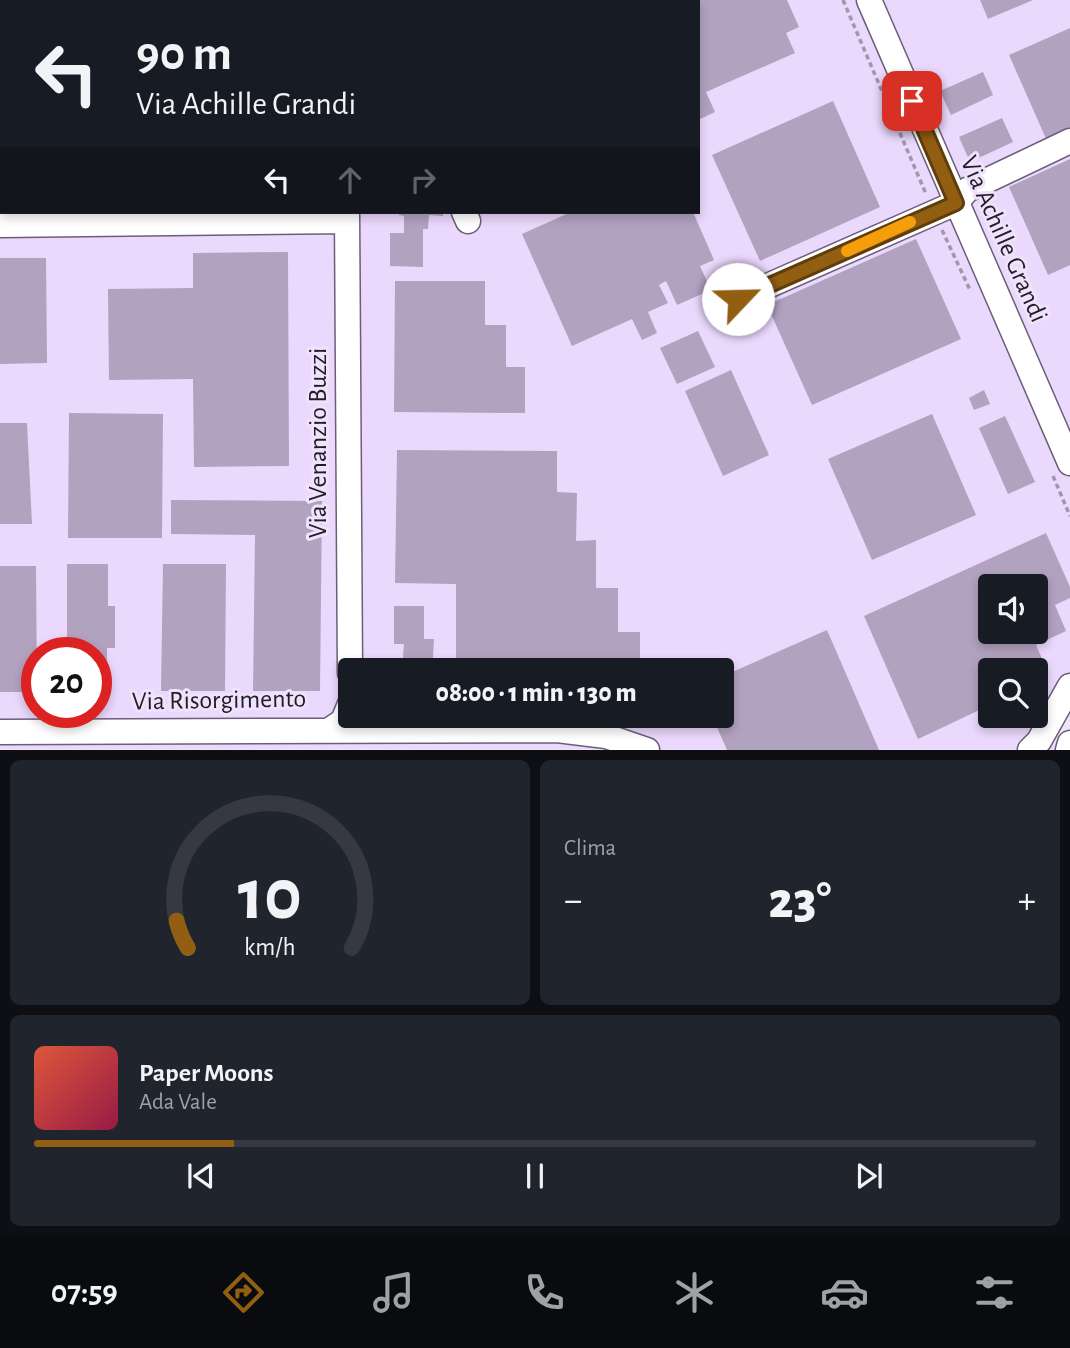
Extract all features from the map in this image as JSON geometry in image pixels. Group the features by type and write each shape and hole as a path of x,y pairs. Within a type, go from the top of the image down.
{"street":[{"name":"Via Achille Grandi","path":"869,0 945,207 1059,464"},
{"path":"738,299 945,207 967,190 1070,141"},
{"path":"0,225 54,218 347,216"},
{"name":"Via Venanzio Buzzi","path":"347,216 350,658"},
{"path":"1030,750 1039,741 1070,686"},
{"path":"331,729 338,724"},
{"name":"Via Risorgimento","path":"0,732 557,730 606,736 647,750"},
{"path":"375,731 398,750"},
{"path":"1068,750 1070,743"}],"path":[{"path":"843,0 945,207 972,296"},
{"path":"1059,464 1070,516"}],"shaded area":[{"path":"700,0 1070,0 1070,691 1057,712 1054,749 0,749 0,214 700,214"}],"building":[{"path":"700,0 787,0 799,27 786,33 795,53 706,92 715,112 700,119"},
{"path":"980,0 1033,0 988,19"},
{"path":"1070,28 1070,130 1047,141 1009,55"},
{"path":"983,72 993,95 951,115 940,91"},
{"path":"833,101 880,207 760,261 712,155"},
{"path":"1002,118 1013,142 970,162 959,137"},
{"path":"1070,159 1070,265 1048,275 1009,187"},
{"path":"443,214 429,215 428,229 423,229 423,267 390,266 390,233 404,233 404,216 399,215"},
{"path":"567,214 694,214 714,260 700,266 711,290 677,305 666,281 659,285 668,303 648,312 657,333 642,340 632,319 572,346 522,234"},
{"path":"916,239 961,339 812,405 767,305"},
{"path":"288,252 289,466 194,467 193,379 109,380 108,289 193,288 193,253"},
{"path":"0,258 46,258 47,363 0,364"},
{"path":"395,281 485,281 485,325 506,325 506,367 525,367 525,413 394,412"},
{"path":"698,331 715,367 677,384 660,348"},
{"path":"731,370 769,455 723,476 685,391"},
{"path":"984,390 990,404 974,410 969,398"},
{"path":"69,413 163,414 162,538 68,538"},
{"path":"932,414 976,515 872,560 828,459"},
{"path":"1005,416 1035,482 1008,494 979,428"},
{"path":"0,423 27,423 32,524 0,524"},
{"path":"397,450 557,451 557,492 577,493 576,541 596,540 596,588 618,588 618,632 640,632 640,658 456,658 456,584 395,583"},
{"path":"171,500 322,501 320,691 253,691 255,535 171,534"},
{"path":"1046,533 1070,587 1070,598 1055,605 1066,631 1048,639 1048,574 978,574 978,644 1038,644 1036,645 1042,658 978,658 978,711 918,739 864,616"},
{"path":"67,564 108,564 108,606 115,606 115,648 112,648 112,637 67,637"},
{"path":"163,564 226,564 225,691 161,691"},
{"path":"0,566 36,566 37,637 21,637 21,692 0,692"},
{"path":"394,606 424,606 424,639 434,639 433,658 403,658 404,644 394,644"},
{"path":"827,630 879,750 727,750 717,728 734,728 734,671"}],"slow traffic":[{"path":"847,251 910,222"}],"route":[{"path":"738,299 956,203 912,101"}]}
